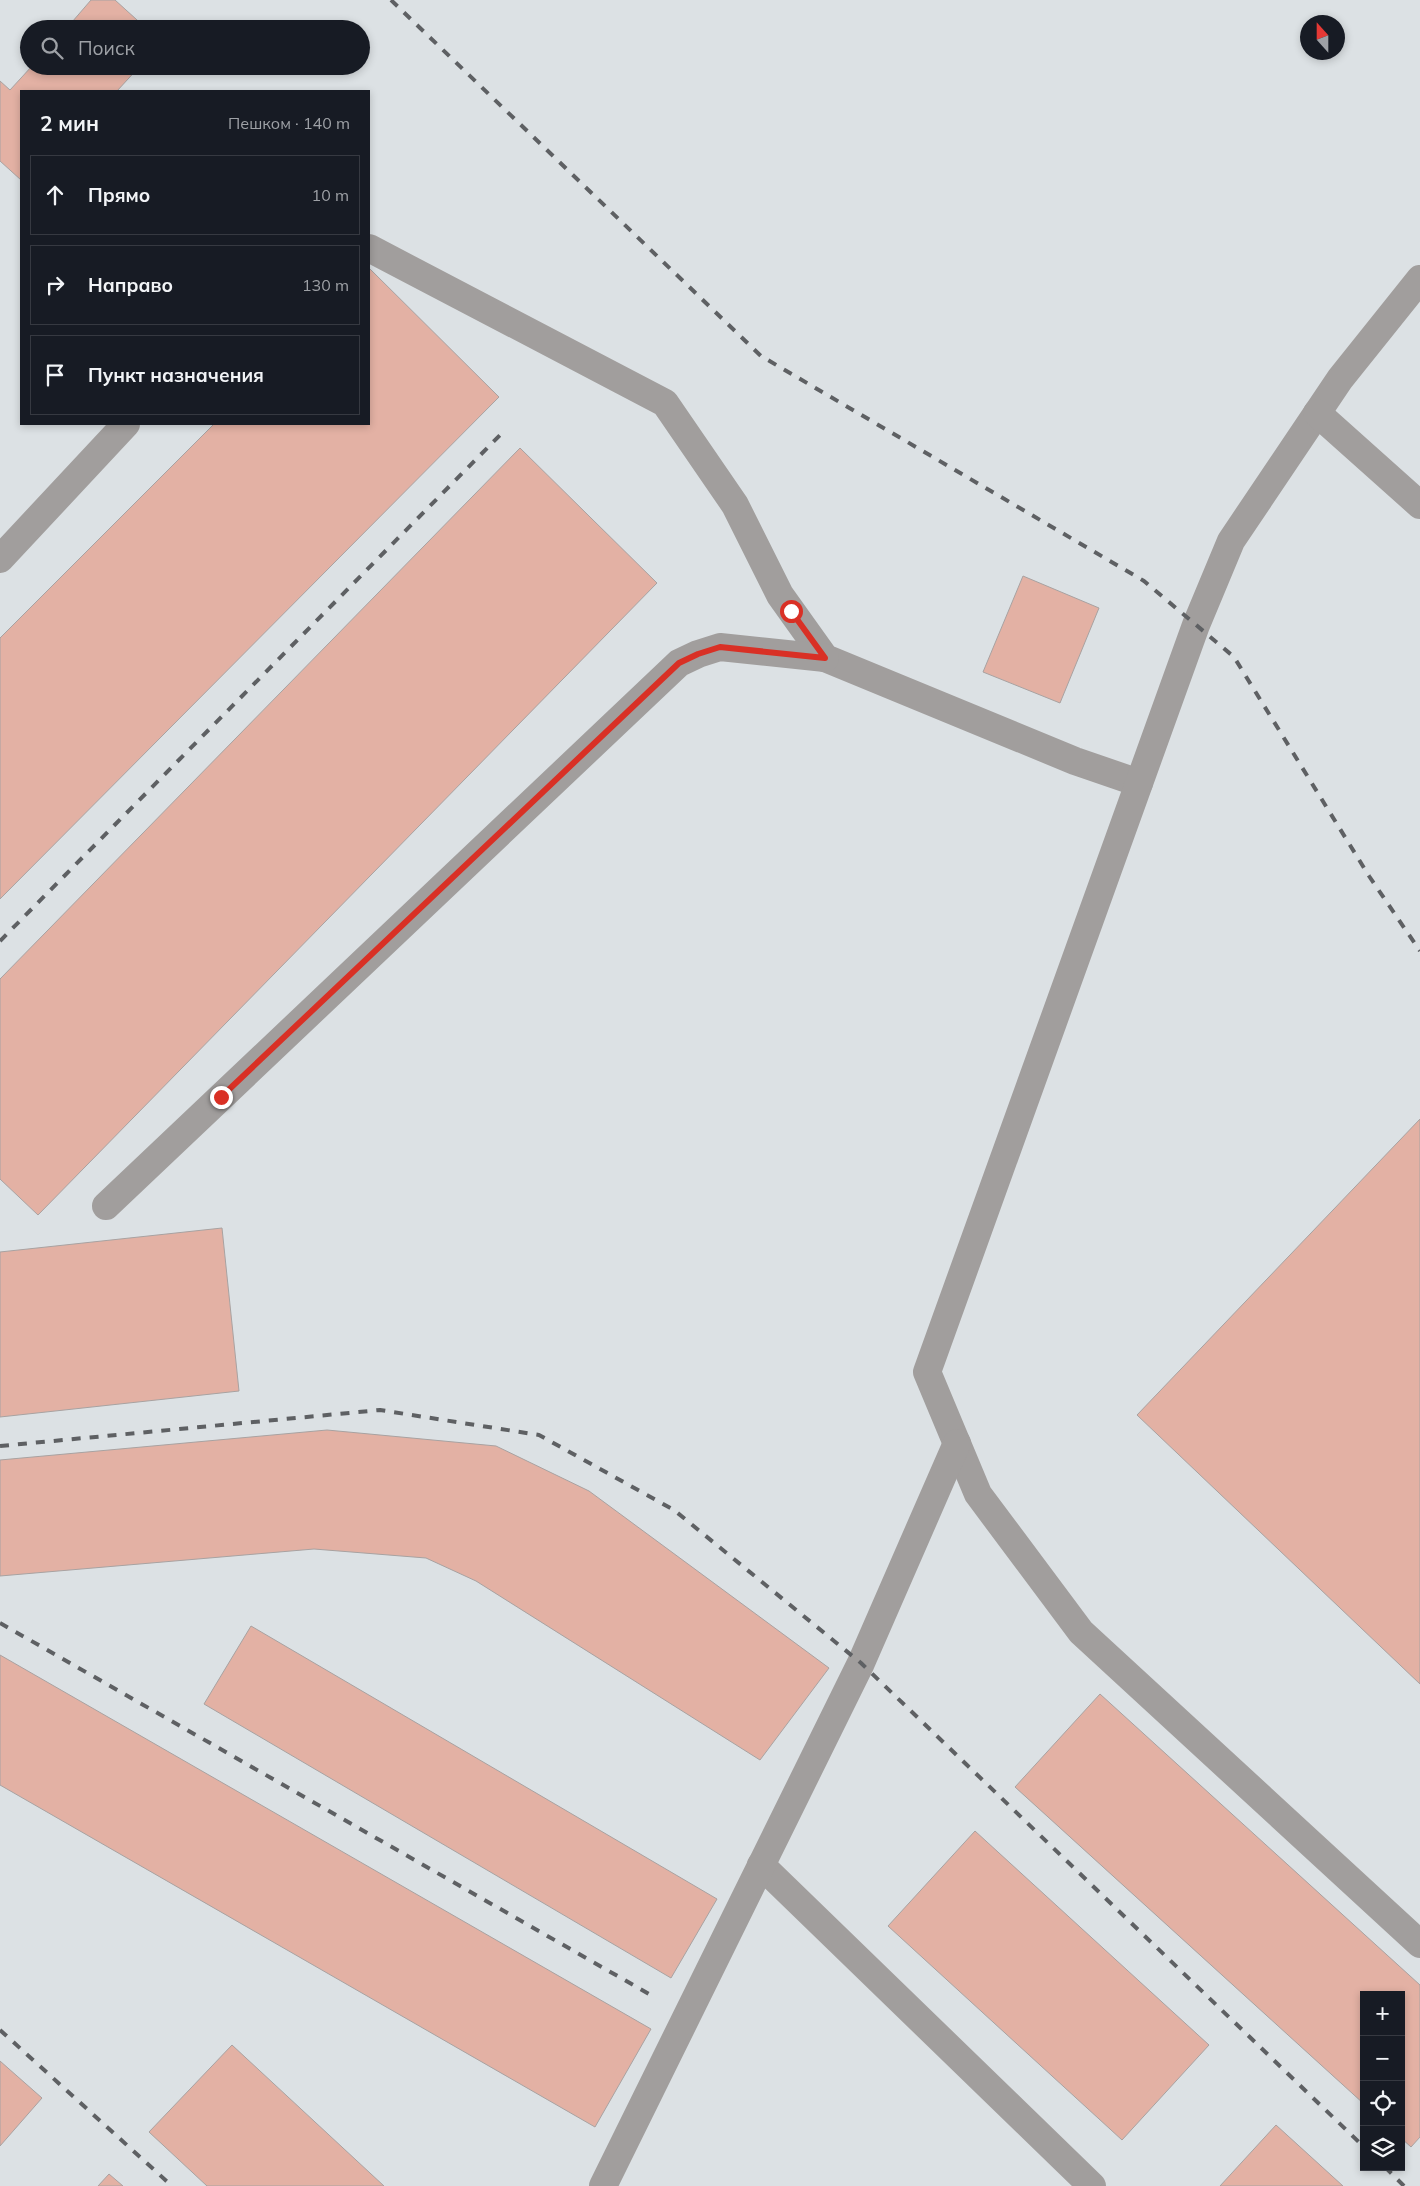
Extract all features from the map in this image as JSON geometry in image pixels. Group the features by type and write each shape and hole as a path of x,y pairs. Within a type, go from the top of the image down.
{"lane":[{"path":"370,249 664,403 735,505 780,595 825,658"},
{"path":"1420,279 1340,380 1231,541 1196,625 927,1372 978,1494 1081,1632 1420,1944"},
{"path":"1317,413 1420,505"},
{"path":"0,559 125,425"},
{"path":"106,1206 679,663 698,654 720,647 825,658 1075,761 1139,782"},
{"path":"603,2186 861,1663 957,1443"},
{"path":"762,1866 1092,2186"}],"building":[{"path":"91,0 115,0 137,20 74,20"},
{"path":"24,75 132,75 118,90 20,90 20,179 0,161 0,81 10,90"},
{"path":"370,269 499,397 0,899 0,638 213,425 370,425"},
{"path":"520,448 657,583 38,1215 0,1179 0,979"},
{"path":"1023,576 1099,608 1060,703 983,672"},
{"path":"1420,1119 1420,1684 1137,1415"},
{"path":"222,1228 239,1391 0,1417 0,1252"},
{"path":"327,1430 496,1446 589,1491 829,1668 760,1760 476,1581 426,1558 314,1549 0,1576 0,1460"},
{"path":"251,1626 717,1899 671,1978 204,1704"},
{"path":"0,1655 651,2029 595,2127 0,1785"},
{"path":"1100,1694 1420,1985 1420,2137 1411,2147 1405,2142 1405,1991 1360,1991 1360,2100 1015,1787"},
{"path":"975,1831 1209,2045 1122,2140 888,1926"},
{"path":"232,2045 384,2186 207,2186 149,2132"},
{"path":"0,2061 42,2098 0,2146"},
{"path":"1276,2125 1343,2186 1220,2186"},
{"path":"109,2174 123,2186 98,2186"}],"railway":[{"path":"391,0 761,356 1144,581 1234,657 1369,876 1420,951"},
{"path":"0,941 504,431"},
{"path":"0,1446 380,1410 539,1435 674,1510 861,1663 1360,2143"},
{"path":"0,1623 649,1994"},
{"path":"0,2030 172,2186"},
{"path":"1389,2171 1404,2186"}],"route":[{"path":"221,1097 679,663 720,647 825,658 791,611"}]}
